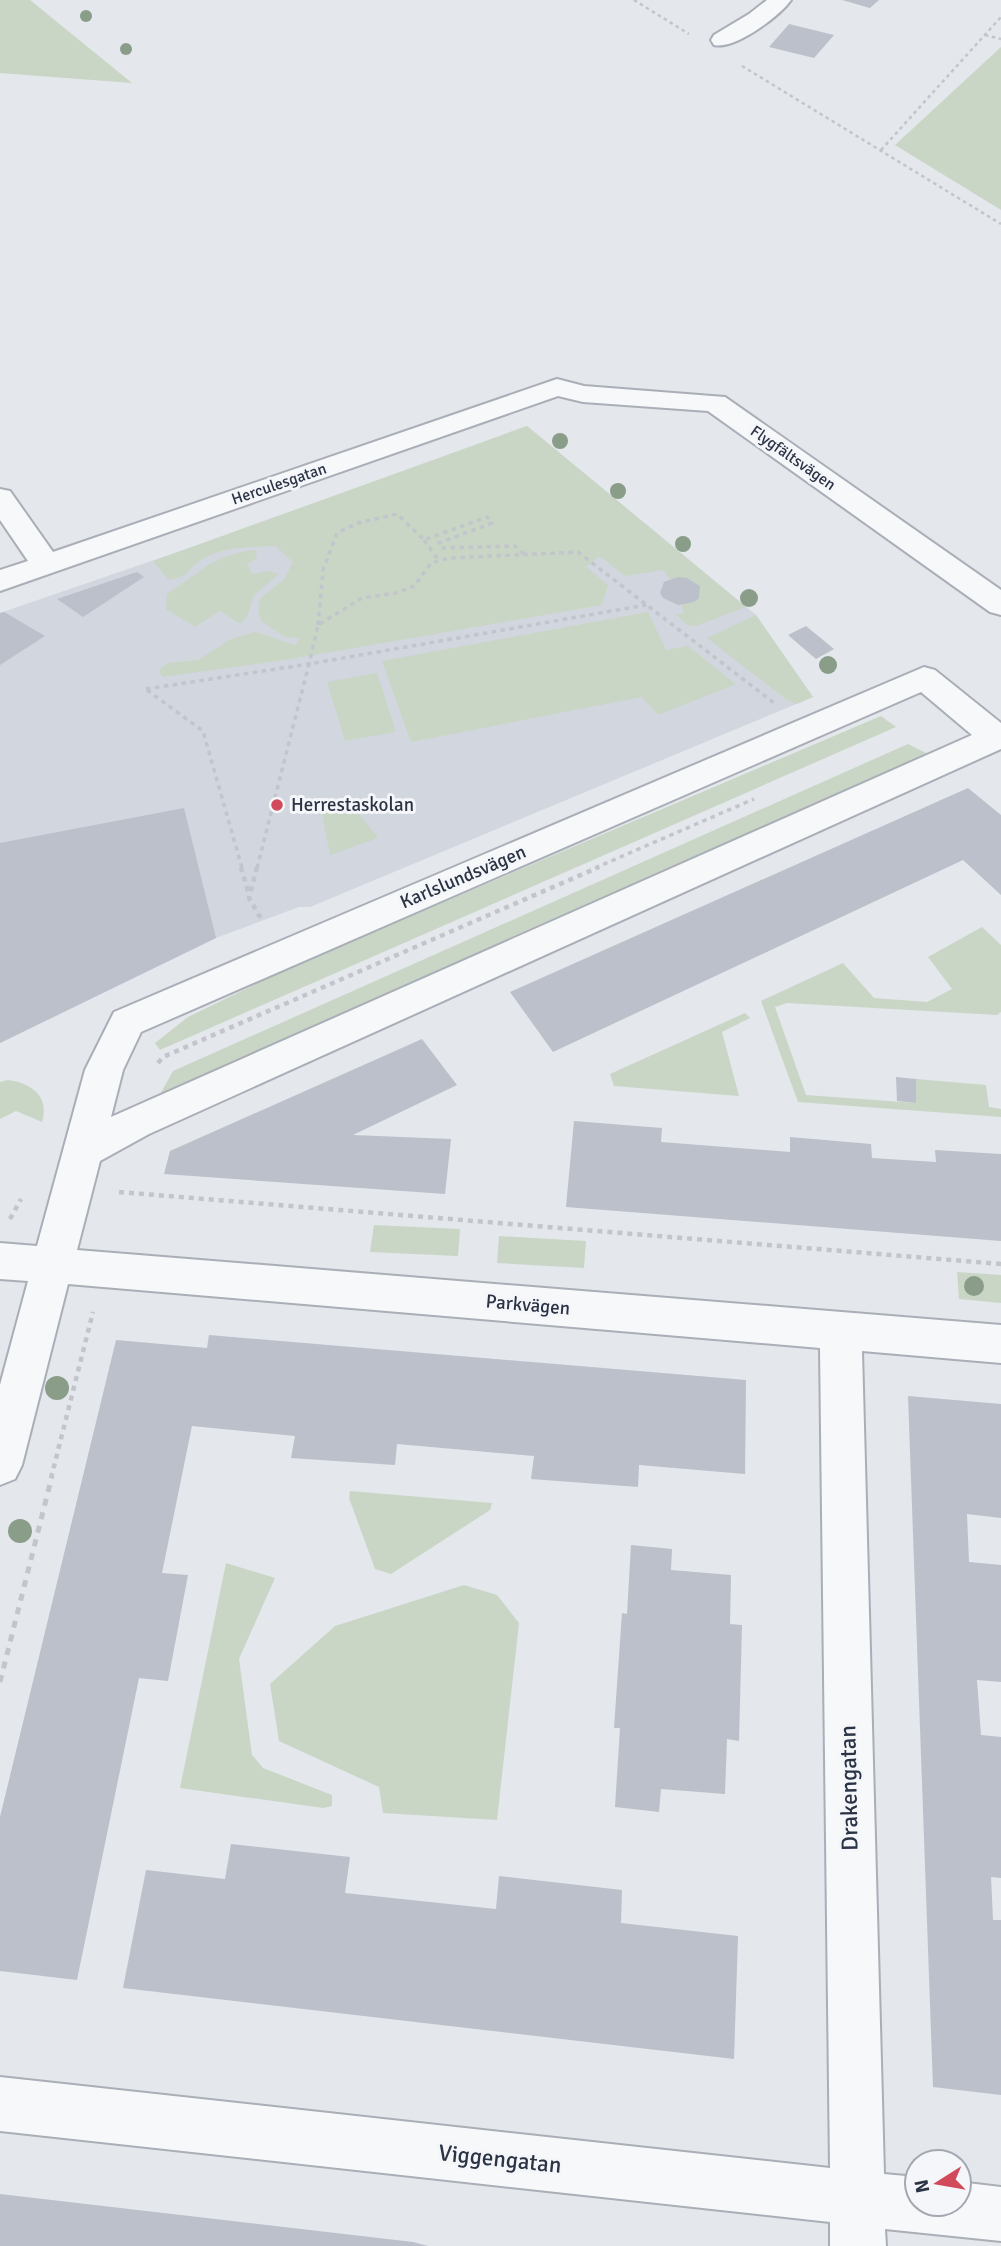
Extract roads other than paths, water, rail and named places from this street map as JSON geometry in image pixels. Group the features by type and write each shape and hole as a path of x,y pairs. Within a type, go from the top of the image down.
{"street":[{"path":"722,40 757,19 780,0"},
{"name":"Herculesgatan","path":"0,581 557,387"},
{"name":"Flygfältsvägen","path":"557,387 583,394 715,403 1001,605"},
{"path":"0,498 46,565"},
{"name":"Karlslundsvägen","path":"0,1465 104,1070 127,1022 924,678 998,737 135,1124 83,1151"},
{"path":"0,1261 54,1265"},
{"name":"Parkvägen","path":"54,1265 1001,1344"},
{"name":"Drakengatan","path":"841,1331 858,2222"},
{"name":"Viggengatan","path":"0,2104 858,2222 1001,2214"}],"place":[{"name":"Herrestaskolan","path":"277,805"}]}
